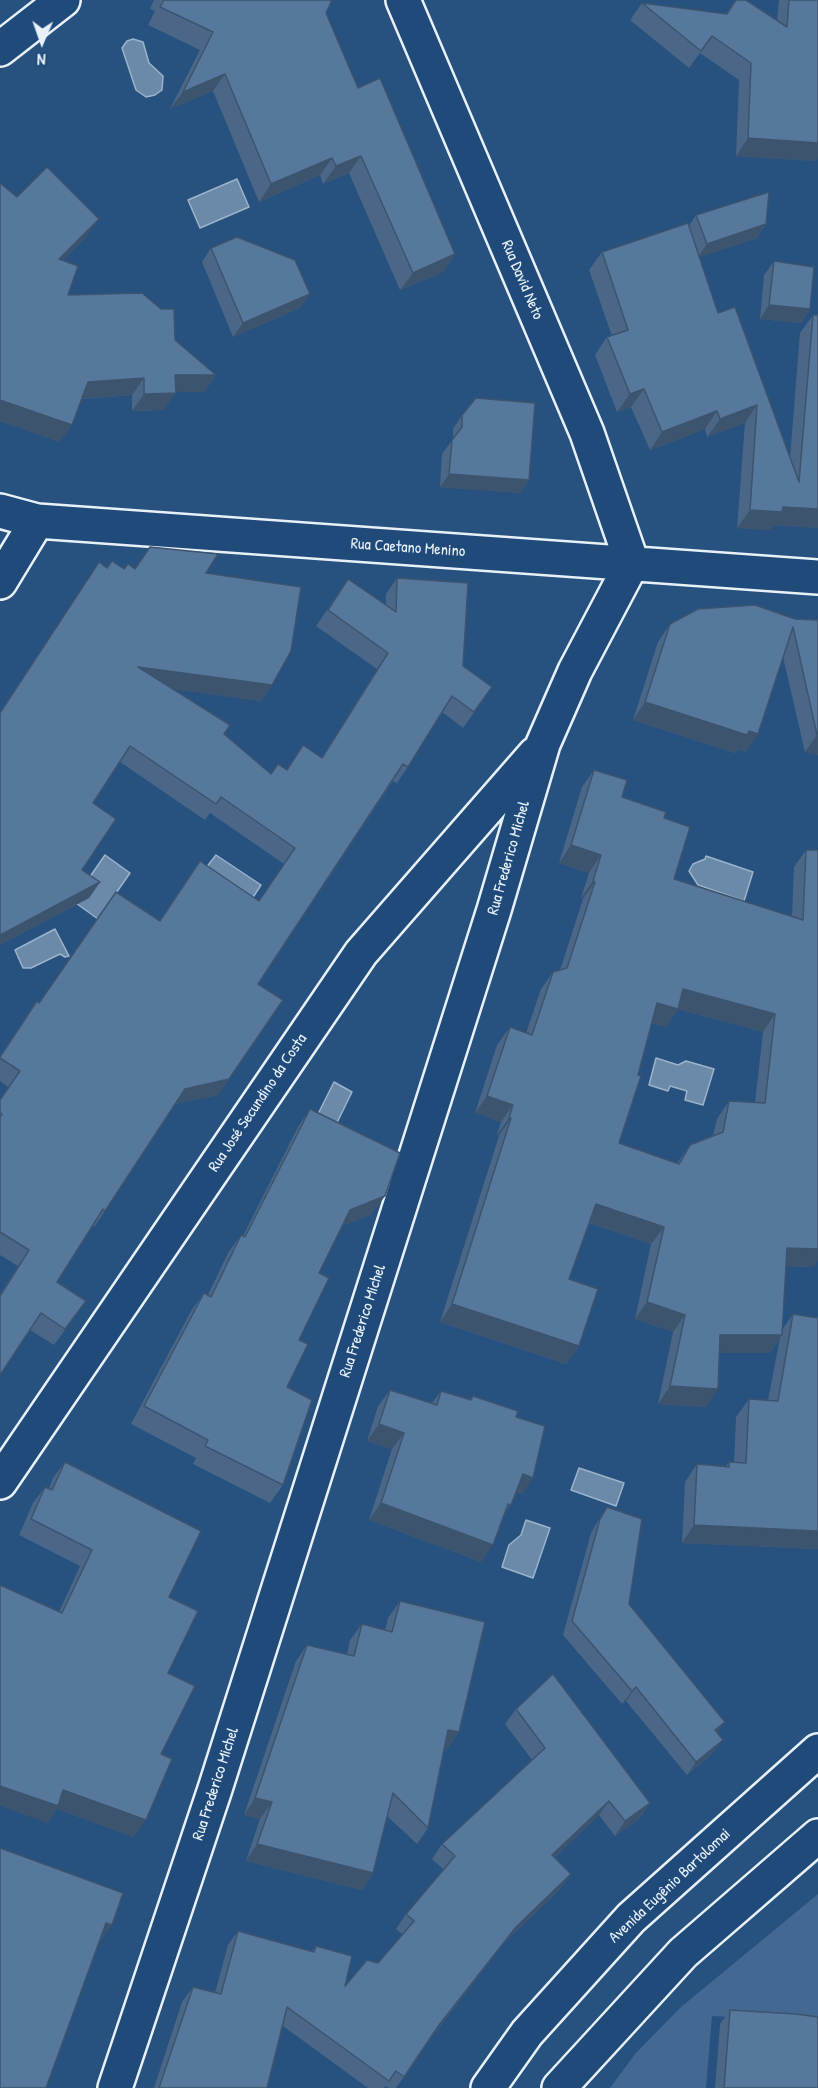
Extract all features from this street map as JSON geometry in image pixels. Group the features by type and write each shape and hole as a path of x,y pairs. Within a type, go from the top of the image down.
{"street":[{"path":"0,49 63,0"},
{"name":"Rua David Neto","path":"403,0 587,433 632,563"},
{"name":"Rua Caetano Menino","path":"0,511 37,521 818,577"},
{"path":"0,582 37,521"},
{"name":"Rua Frederico Michel","path":"115,2088 229,1743 494,910 543,744 575,671 632,563"},
{"name":"Rua José Secundino da Costa","path":"0,1482 361,952 543,744"},
{"name":"Avenida Eugênio Bartolomai","path":"488,2088 527,2033 631,1918 818,1751"},
{"path":"559,2088 683,1953 818,1836"}],"shaded area":[{"path":"133,39 143,42 149,63 163,76 162,90 155,95 146,97 136,90 122,48 127,41"},
{"path":"237,179 249,207 200,228 188,200"},
{"path":"105,855 130,873 98,919 73,901"},
{"path":"216,855 261,885 248,905 202,873"},
{"path":"706,856 753,872 744,901 698,885 689,871 693,864 705,859"},
{"path":"55,929 69,956 65,957 60,954 31,968 23,968 15,950"},
{"path":"656,1058 678,1065 686,1061 714,1069 703,1105 685,1100 687,1091 670,1086 668,1091 649,1085"},
{"path":"334,1082 352,1092 332,1133 313,1124"},
{"path":"579,1468 624,1483 616,1506 571,1490"},
{"path":"526,1520 550,1528 533,1578 502,1567 509,1545 521,1535"},
{"path":"818,1894 818,2022 712,2016 706,2088 610,2088 635,2054 681,2007"}],"building":[{"path":"164,0 332,0 326,13 358,88 380,78 455,254 413,273 361,156 336,166 332,158 271,184 225,74 183,92 213,32 160,7"},
{"path":"736,0 746,0 787,27 789,0 818,0 818,143 748,138 751,63 712,36 701,51 642,3 727,14"},
{"path":"47,167 99,219 59,259 78,266 68,295 142,293 161,309 174,309 175,340 216,375 175,375 176,393 144,394 144,378 88,382 72,425 0,400 0,183 17,197"},
{"path":"769,192 766,224 707,244 696,215"},
{"path":"688,223 718,313 735,307 799,482 813,315 818,315 818,509 783,507 782,512 750,510 757,405 720,419 717,411 662,432 644,389 630,394 607,337 628,330 602,252"},
{"path":"237,237 295,260 310,294 243,323 211,248"},
{"path":"774,261 814,267 810,309 769,305"},
{"path":"476,398 535,403 529,480 449,474 452,440 462,427 462,415"},
{"path":"150,547 218,554 206,573 301,587 291,651 272,685 138,667 230,725 224,734 271,774 278,764 287,770 303,745 322,758 388,653 328,610 348,579 396,612 397,578 468,583 463,666 492,687 474,712 452,696 408,767 403,764 258,984 283,1000 229,1079 185,1089 105,1211 103,1209 57,1282 86,1301 65,1329 41,1313 0,1375 0,1296 29,1250 0,1232 0,1117 2,1114 0,1100 20,1071 0,1057 37,1001 39,1003 116,892 160,921 200,861 259,901 295,848 221,797 216,804 130,746 93,803 116,819 82,870 100,882 0,935 0,713 99,562 107,568 112,561 124,569 128,564 135,569"},
{"path":"755,605 795,619 818,620 818,735 793,627 758,734 749,731 747,735 645,702 670,624 698,609"},
{"path":"594,770 627,780 622,797 666,812 664,818 690,827 674,879 803,920 806,850 818,850 818,1249 787,1248 782,1335 720,1335 718,1389 670,1386 685,1315 647,1302 664,1227 596,1204 569,1279 598,1289 579,1346 452,1304 511,1118 509,1118 513,1105 487,1096 510,1027 532,1035 553,972 567,968 595,882 593,881 601,855 571,845","holes":["683,989 775,1014 765,1103 729,1101 723,1132 690,1145 679,1164 619,1143 641,1076 638,1075 657,1003 678,1009"]},
{"path":"310,1109 400,1153 385,1196 350,1210 319,1273 329,1278 299,1340 308,1344 287,1387 312,1400 283,1485 205,1446 208,1440 144,1406 204,1293 211,1297 241,1235 245,1237"},
{"path":"793,1314 818,1318 818,1531 694,1525 697,1464 729,1467 729,1462 746,1463 749,1399 778,1401"},
{"path":"390,1390 437,1405 441,1391 471,1400 473,1396 518,1411 516,1417 545,1426 533,1478 523,1474 511,1505 508,1504 493,1545 381,1503 404,1433 379,1424"},
{"path":"65,1462 201,1531 169,1597 198,1611 168,1673 195,1686 161,1754 172,1759 146,1820 63,1790 58,1806 0,1786 0,1585 62,1613 92,1550 31,1519 45,1487 52,1490"},
{"path":"607,1507 642,1519 629,1604 725,1722 715,1730 723,1740 696,1762 636,1687 632,1691 572,1621 600,1519"},
{"path":"400,1601 485,1622 459,1732 448,1730 428,1828 393,1793 373,1873 257,1844 272,1802 255,1798 307,1645 354,1656 362,1624 392,1632"},
{"path":"553,1674 650,1803 625,1821 609,1801 552,1855 571,1874 516,1927 439,2025 404,2077 396,2071 389,2081 287,2007 267,2088 159,2088 193,1987 221,1994 238,1931 314,1952 316,1946 352,1956 345,1986 367,1960 378,1963 414,1921 406,1914 455,1856 442,1844 545,1748 516,1709"},
{"path":"0,1848 123,1893 112,1925 106,1923 46,2088 0,2088"},
{"path":"730,2010 818,2017 818,2088 724,2088"}]}
